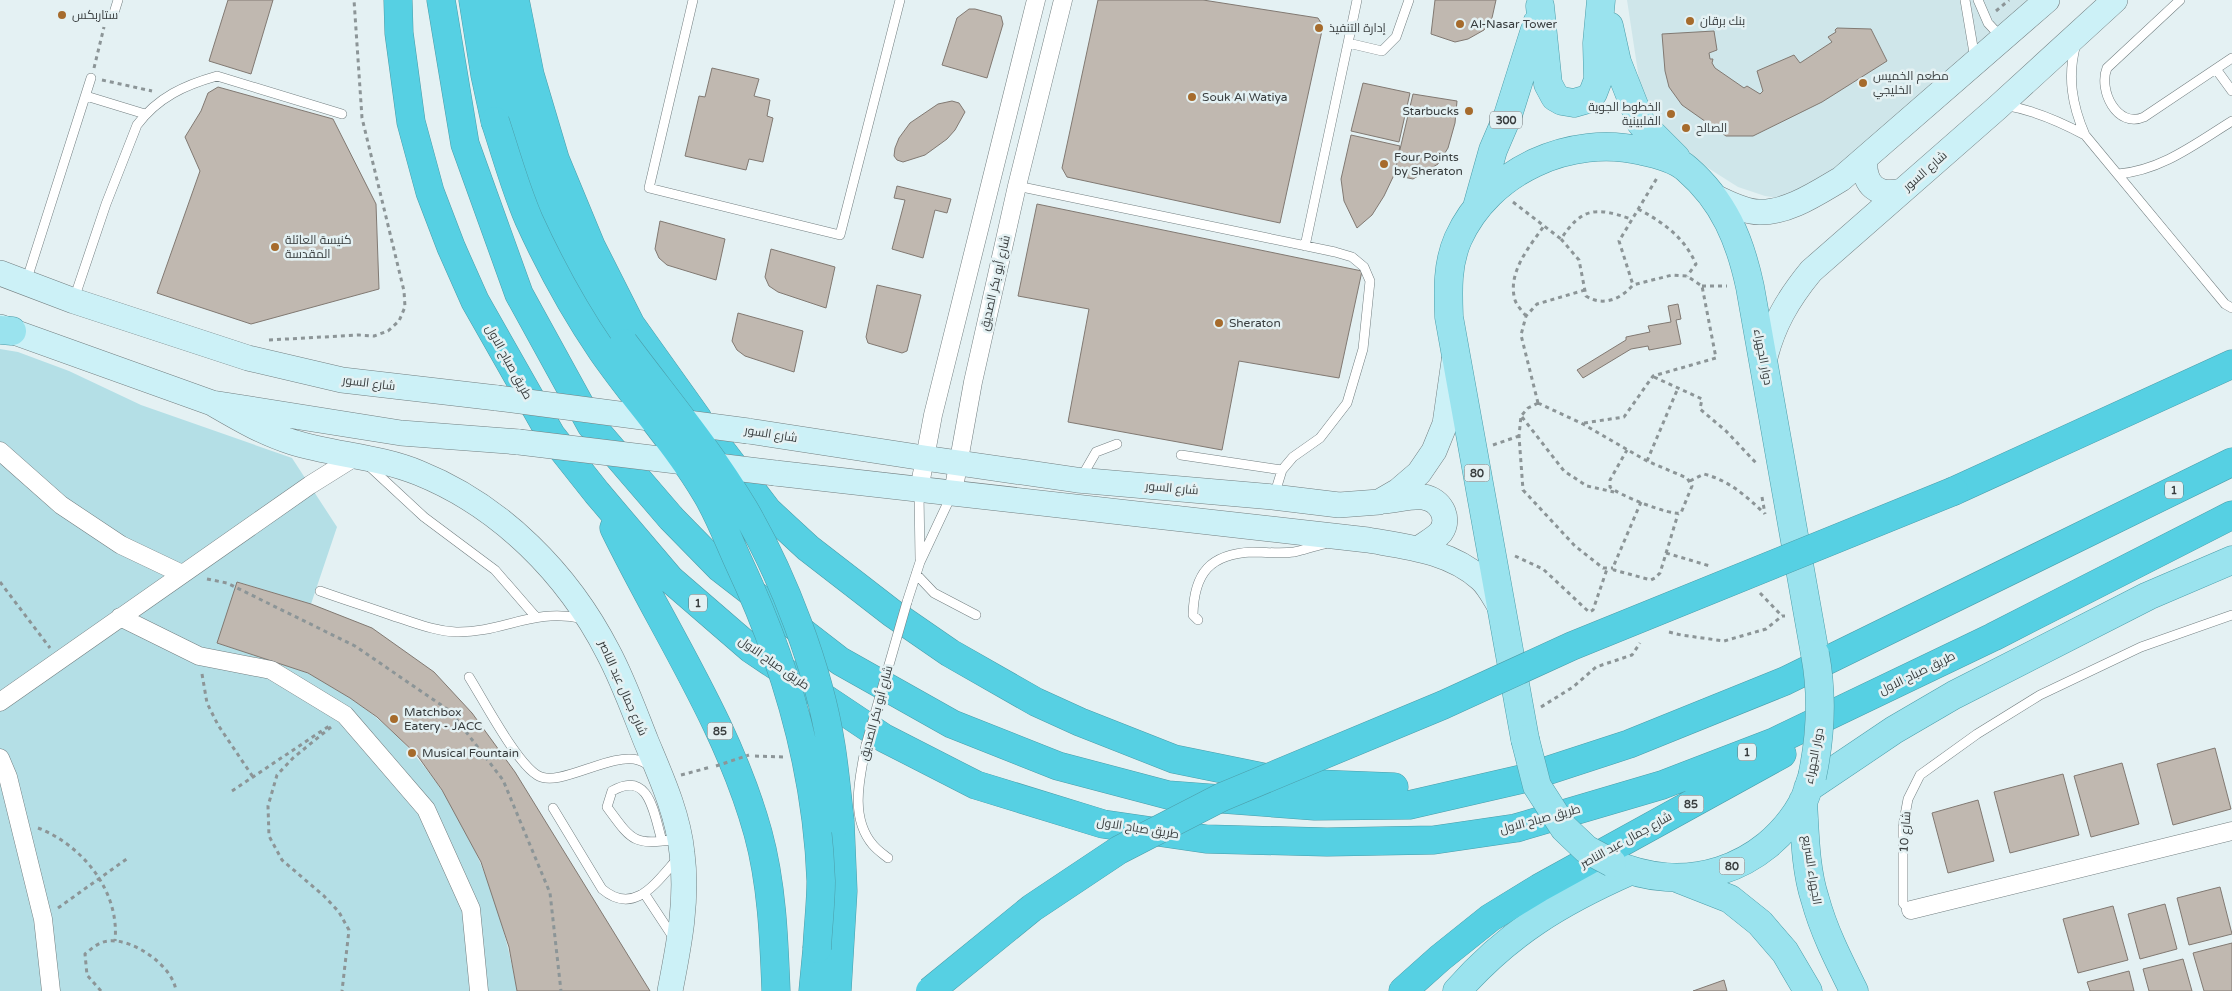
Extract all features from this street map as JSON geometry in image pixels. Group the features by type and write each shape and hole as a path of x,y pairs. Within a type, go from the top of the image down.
{"highway":[{"name":"طريق صباح الاول","path":"398,0 399,33 411,122 430,192 451,247 476,301 551,435 670,579 751,649 884,738 976,785 1103,824 1206,839 1327,842 1434,840 1516,828 1662,785 1774,742 1993,637 2232,515"},
{"name":"1","path":"441,0 465,144 518,294 591,425 671,518 720,568 840,661 952,724 1058,766 1168,795 1315,806 1409,804 1522,779 1629,744 1785,681 2232,462"},
{"path":"474,0 485,75 495,121 528,218 553,271 604,353 678,450 708,496 748,582 790,689 816,814 821,882 813,991"},
{"path":"491,0 517,126 550,214 593,299 624,344 689,428 744,509 797,624 818,690 831,745 840,821 843,891 837,991"},
{"path":"515,0 530,75 555,159 591,246 631,325 698,420 768,511 808,548 844,576 950,653 1036,702 1080,722 1174,759 1292,783 1406,788 1522,779"},
{"path":"930,991 1032,908 1119,850 1222,798 1443,705 1572,646 1954,491 2232,364"},
{"name":"85","path":"597,493 641,584 706,702 726,744 747,798 758,834 766,876 772,923 776,991"},
{"name":"شارع جمال عبد الناصر","path":"1403,991 1490,918 1539,888 1993,637"}],"main road":[{"path":"1537,11 1548,84 1555,97 1562,101 1574,103 1588,99 1593,94 1598,80 1596,43 1601,0"},
{"path":"1605,0 1617,62 1641,123 1677,164"},
{"path":"1715,198 1737,207 1759,212 1782,208 1807,199 1841,179 2047,0"},
{"name":"شارع السور","path":"1764,362 1769,340 1781,313 1794,291 1834,249 2001,105 2115,0"},
{"name":"300","path":"1476,211 1493,150 1508,115 1537,11"},
{"name":"دوار الجهراء","path":"1596,147 1633,149 1677,164 1715,198 1732,225 1744,261 1764,362 1820,677 1821,711 1819,744 1808,788 1789,822 1772,842 1751,857 1728,868 1711,873 1678,878 1621,867 1586,849 1564,828 1537,786 1523,729 1455,351 1449,317 1447,279 1458,239 1476,211 1496,189 1526,167 1560,153 1596,147"},
{"path":"1865,159 1864,172 1869,183 1878,191 1890,194 1902,191"},
{"name":"شارع السور","path":"0,273 74,301 248,358 342,380 748,430 1080,480 1273,497 1339,505 1379,502 1398,491 1419,473 1434,451 1445,424 1455,351"},
{"path":"4,329 212,403 401,433 519,442 919,490 1346,538 1418,549 1455,560 1482,580 1501,608"},
{"name":"شارع جمال عبد الناصر","path":"212,403 251,426 292,442 358,455 419,473 453,490 486,510 516,533 544,559 568,588 591,621 623,683 672,809 675,844 685,901 679,948 670,991"},
{"path":"1379,502 1424,497 1436,502 1443,510 1445,521 1441,532 1418,549"},
{"path":"1808,788 1894,730 1954,695 2148,596 2232,560"},
{"name":"الجهراء السريع","path":"1808,788 1806,851 1814,898 1828,937 1854,991"},
{"name":"شارع جمال عبد الناصر","path":"1457,991 1501,946 1530,925 1621,867"},
{"name":"80","path":"1678,878 1730,899 1760,923 1785,952 1808,991"}],"street":[{"name":"شارع أبو بكر الصديق","path":"953,493 973,382 1017,186 1063,0"},
{"name":"شارع أبو بكر الصديق","path":"919,490 924,458 1033,3"},
{"path":"0,451 67,509 120,545 182,574"},
{"path":"0,702 310,485 358,455"},
{"path":"120,617 199,656 271,670 345,716 426,810 471,909 479,991"},
{"path":"0,758 8,777 43,919 51,991"},
{"name":"شارع 10","path":"1911,910 2232,831"}],"lane":[{"path":"113,16 118,0"},
{"path":"693,0 649,188 840,235 900,0"},
{"path":"1305,246 1357,0"},
{"path":"1348,43 1382,51 1396,37 1409,0"},
{"path":"1965,0 1976,62"},
{"path":"1978,0 1988,23 2003,39"},
{"path":"2180,0 2112,61 2104,76 2105,92 2123,117 2128,120 2139,120 2232,58"},
{"path":"2078,34 2073,54 2072,96 2077,116 2086,135 2225,304 2232,308"},
{"path":"2216,69 2232,91"},
{"path":"74,301 106,204 136,124 166,95 199,81 218,76 342,114"},
{"path":"26,283 91,78"},
{"path":"86,96 145,114"},
{"path":"2001,105 2036,112 2053,118 2086,135"},
{"path":"2118,174 2143,170 2166,162 2232,121"},
{"path":"1017,186 1305,246 1352,257 1364,266 1370,281 1363,349 1347,403 1320,438 1293,457 1282,470 1273,497"},
{"path":"1080,480 1096,452 1116,444"},
{"path":"358,455 424,517 495,570 536,616"},
{"path":"1181,455 1282,470"},
{"name":"شارع أبو بكر الصديق","path":"919,490 920,562"},
{"name":"شارع أبو بكر الصديق","path":"888,858 872,845 863,826 858,786 866,745 916,574 953,493"},
{"path":"1198,620 1193,615 1193,603 1200,578 1207,566 1227,554 1294,552 1346,538"},
{"path":"916,574 934,594 976,614"},
{"path":"320,592 440,630 454,632 483,629 536,616 563,616 591,621"},
{"name":"شارع 10","path":"1911,910 1903,903 1903,826 1908,799 1920,774 1977,734 2040,696 2142,647 2232,615"},
{"path":"469,678 524,764 539,776 552,780 619,760 638,760 652,767 661,780"},
{"path":"624,784 632,784 642,789 649,797 675,844 641,841 628,836 607,807 612,791 624,784"},
{"path":"553,808 602,889 611,897 625,901 644,894 675,844"},
{"path":"644,894 657,911 679,948"}],"path":[{"path":"263,340 359,335 374,336 388,331 399,320 405,306 404,291 362,118 354,0"},
{"path":"104,27 91,78 166,95"},
{"path":"1633,285 1619,241 1638,209 1677,164"},
{"path":"1496,189 1561,239 1579,260 1586,296 1595,302 1611,301 1626,294 1633,285 1672,275 1687,276 1702,286 1716,358 1653,376 1624,417 1583,424"},
{"path":"1638,209 1667,226 1690,251 1696,264 1687,276"},
{"path":"1561,239 1572,222 1598,210 1631,219"},
{"path":"1526,316 1515,301 1514,282 1522,258 1544,226"},
{"path":"1538,402 1528,408 1521,416 1519,436 1524,490 1575,546 1607,569 1613,568 1651,580 1656,578 1660,573 1678,514 1681,513 1692,486 1690,481 1647,461 1583,424 1538,402 1521,334 1526,316 1537,304 1585,290"},
{"path":"1653,376 1702,399 1700,409 1751,458 1757,461 1758,470"},
{"path":"1647,461 1678,388"},
{"path":"1521,416 1564,471 1587,486 1614,492 1678,514"},
{"path":"1614,492 1610,487 1610,480 1627,450"},
{"path":"1690,481 1704,474 1720,478 1742,492 1764,514 1792,519"},
{"path":"1761,488 1764,514"},
{"path":"1613,568 1641,502"},
{"path":"1490,544 1543,569 1589,612 1593,610 1607,569"},
{"path":"182,574 227,583 355,646 450,711 503,780 550,893 561,991"},
{"path":"0,582 59,661"},
{"path":"1666,631 1724,641 1766,629 1782,616"},
{"path":"1523,729 1596,667 1632,655 1641,641"},
{"path":"199,656 207,703 218,725 253,777"},
{"path":"232,790 345,716"},
{"path":"342,991 349,930 339,912 324,896 282,860 269,836 268,806 277,775 293,758 345,716"},
{"path":"661,780 749,756"},
{"path":"20,827 32,825 58,837 92,866 100,878 116,926 115,941"},
{"path":"43,919 128,858"},
{"path":"101,991 87,975 85,954 92,947 106,941 130,943 159,963 175,983 176,991"}],"shaded area":[{"path":"1627,0 2029,0 1823,184 1779,198 1765,196 1738,187 1697,161 1661,131 1644,112"},
{"path":"0,349 18,352 69,371 141,405 292,458 337,527 311,604 238,582 218,643 285,664 315,677 377,718 409,749 437,784 460,821 480,861 508,947 517,991 0,991"}],"building":[{"path":"228,0 273,0 251,74 209,61"},
{"name":"Souk Al Watiya","path":"1098,0 1203,0 1318,18 1323,26 1280,223 1067,177 1062,168"},
{"name":"Al-Nasar Tower","path":"1435,0 1496,0 1492,18 1484,30 1468,39 1455,42 1431,34"},
{"path":"969,9 1001,16 1003,24 987,78 942,65 957,18"},
{"path":"1837,28 1871,29 1887,61 1822,102 1753,136 1726,136 1682,105 1669,87 1665,71 1662,34 1714,31 1717,50 1709,53 1715,68 1744,88 1747,86 1760,94 1763,91 1757,71 1794,55 1800,63 1832,42 1828,37 1836,32"},
{"path":"712,68 759,79 754,96 770,100 767,116 773,118 763,162 749,159 746,170 685,156 699,96 705,97"},
{"path":"1363,83 1410,93 1399,142 1351,131"},
{"name":"كنيسة العائلة المقدسة","path":"218,87 333,119 376,204 379,289 251,324 157,293 200,171 185,137 201,111 208,93"},
{"path":"1413,94 1457,101 1455,123 1448,148 1438,164 1413,179 1394,175"},
{"path":"952,101 959,103 965,112 955,130 947,139 925,155 903,162 897,160 894,156 895,148 899,138 910,123 938,104"},
{"path":"1351,135 1400,146 1394,175 1384,196 1372,215 1357,228 1344,201 1341,179"},
{"path":"897,186 951,199 947,213 935,210 923,258 892,249 905,200 894,198"},
{"name":"Sheraton","path":"1037,204 1362,271 1339,378 1239,361 1222,450 1068,422 1089,309 1018,296"},
{"path":"660,221 725,239 716,280 667,265 659,258 655,249"},
{"path":"771,249 835,267 826,308 778,292 769,286 765,277"},
{"path":"877,285 921,295 907,351 902,353 868,343 866,337"},
{"path":"1678,304 1681,319 1676,320 1681,344 1649,350 1648,346 1631,349 1583,378 1577,370 1626,340 1626,337 1650,332 1648,326 1671,322 1668,306"},
{"path":"738,313 803,331 794,372 745,356 737,350 732,341"},
{"path":"237,582 311,604 372,628 434,672 472,713 515,772 650,991 517,991 509,947 481,862 442,790 417,755 377,717 350,698 308,673 217,643"},
{"path":"2215,748 2231,809 2173,825 2157,764"},
{"path":"2122,763 2139,824 2091,837 2074,776"},
{"path":"2063,774 2079,835 2010,853 1994,792"},
{"path":"1978,800 1994,861 1948,873 1932,813"},
{"path":"2220,887 2232,934 2189,945 2177,898"},
{"path":"2165,904 2177,949 2140,959 2128,914"},
{"path":"2113,906 2128,960 2078,973 2063,919"},
{"path":"2232,943 2232,991 2204,991 2193,953"},
{"path":"2183,959 2192,991 2149,991 2143,969"},
{"path":"2129,971 2134,991 2090,991 2087,982"},
{"path":"1724,980 1727,991 1693,991"}],"place":[{"name":"ستاربكس","path":"62,15"},
{"name":"بنك برقان","path":"1690,21"},
{"name":"Al-Nasar Tower","path":"1460,24"},
{"name":"إدارة التنفيذ","path":"1319,28"},
{"name":"مطعم الخميس الخليجي","path":"1863,83"},
{"name":"Souk Al Watiya","path":"1192,97"},
{"name":"Starbucks","path":"1469,111"},
{"name":"الخطوط الجوية الفلبينية","path":"1671,114"},
{"name":"الصالح","path":"1686,128"},
{"name":"Four Points by Sheraton","path":"1384,164"},
{"name":"كنيسة العائلة المقدسة","path":"275,247"},
{"name":"Sheraton","path":"1219,323"},
{"name":"Matchbox Eatery - JACC","path":"394,719"},
{"name":"Musical Fountain","path":"412,753"}]}
